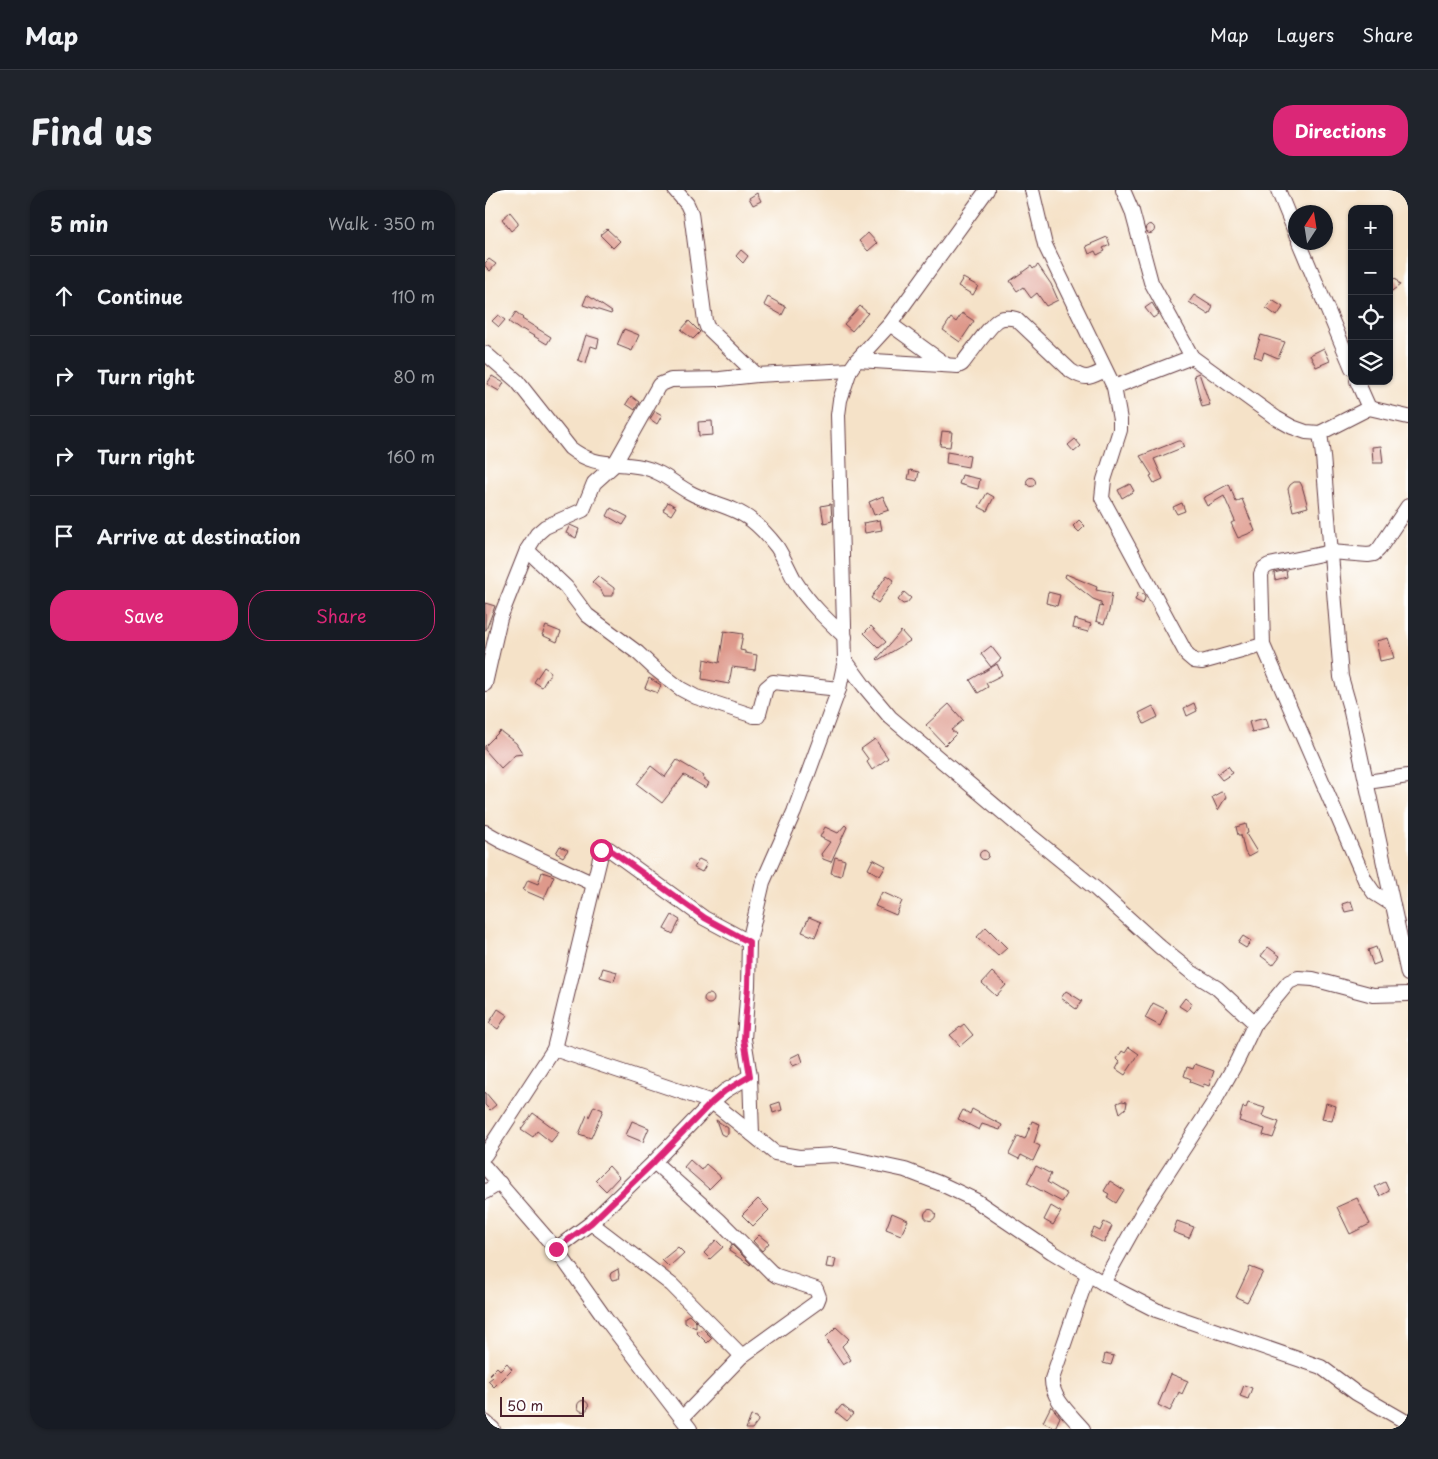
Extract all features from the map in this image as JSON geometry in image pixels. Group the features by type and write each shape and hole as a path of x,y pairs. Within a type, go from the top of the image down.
{"street":[{"path":"675,190 687,204 691,213 707,327 757,375"},
{"path":"752,1134 750,1076 744,1039 749,942 763,882 794,812 839,689 845,660 838,414 840,400 853,365 891,324 987,190"},
{"path":"1032,190 1045,245 1114,387 1121,430 1105,480 1102,498 1187,655 1194,661 1202,662 1263,645"},
{"path":"1123,190 1132,211 1151,282 1192,357 1275,418 1306,432 1320,433 1369,408 1408,417"},
{"path":"1277,190 1288,217"},
{"path":"1302,250 1348,358"},
{"path":"485,684 500,618 527,550 537,534 545,527 583,510 595,483 614,465 659,385 671,380 719,379 853,365 946,364 958,366 962,364 1001,318 1016,319 1071,371 1080,376 1089,378 1105,370"},
{"path":"891,324 946,364"},
{"path":"485,353 517,381 571,448 587,459 614,465 643,467 663,475 689,492 751,519 777,548 795,580 815,608 845,637"},
{"path":"1114,387 1192,357"},
{"path":"1359,385 1369,408"},
{"path":"1320,433 1341,677 1367,782 1408,974"},
{"path":"1393,905 1374,892 1365,880 1263,645 1261,574 1264,568 1269,565 1331,552 1374,554 1408,506"},
{"path":"527,550 567,587 587,615 674,684 696,697 758,716 767,688 773,682 839,689"},
{"path":"845,660 884,709 903,728 1096,889 1160,947 1191,972 1217,988 1255,1023"},
{"path":"1367,782 1408,776"},
{"path":"485,832 594,884"},
{"path":"485,1155 554,1049 601,850 609,849 705,918 749,942"},
{"path":"1103,1283 1145,1208 1214,1102 1237,1061 1255,1023 1289,982 1298,978 1313,979 1373,995 1408,994"},
{"path":"554,1049 712,1102 775,1153 799,1157 835,1154 905,1170 939,1183 975,1200 1052,1252 1103,1283 1156,1310 1321,1368 1356,1393 1408,1423"},
{"path":"556,1249 591,1223 712,1102 725,1091 750,1076"},
{"path":"485,1167 556,1249 605,1318 686,1424 742,1356 817,1302 819,1297 816,1289 777,1276 771,1272 719,1220 654,1162"},
{"path":"485,1192 500,1183"},
{"path":"591,1223 672,1285 742,1356"},
{"path":"1083,1429 1056,1395 1052,1387 1052,1379 1088,1274"},
{"path":"485,1422 493,1429"}],"building":[{"path":"757,193 761,201 753,205 749,198"},
{"path":"510,212 518,222 518,225 511,231 502,219"},
{"path":"1150,224 1155,229 1150,234 1145,229"},
{"path":"607,229 620,241 613,248 600,235"},
{"path":"868,233 877,243 868,251 859,241"},
{"path":"1107,237 1110,245 1103,248 1105,251 1097,255 1095,251 1089,254 1086,246"},
{"path":"741,250 748,256 743,263 736,256"},
{"path":"489,259 496,264 490,271 485,266"},
{"path":"1038,265 1051,284 1058,300 1046,306 1037,293 1031,298 1023,287 1017,291 1010,281 1031,266 1033,269"},
{"path":"963,278 978,286 973,295 958,286"},
{"path":"1395,278 1400,285 1393,290 1393,280"},
{"path":"587,295 612,312 611,314 583,305"},
{"path":"1194,295 1213,307 1209,315 1189,302"},
{"path":"768,297 786,307 782,315 764,305"},
{"path":"1272,300 1283,307 1277,316 1266,308"},
{"path":"1152,303 1159,314 1153,318 1145,308"},
{"path":"860,306 868,313 852,331 844,324"},
{"path":"516,312 522,319 551,337 547,344 509,322"},
{"path":"962,313 974,321 960,342 943,330 951,318 956,322"},
{"path":"498,315 505,320 499,327 492,321"},
{"path":"689,321 700,332 693,339 681,330"},
{"path":"624,329 639,335 632,351 617,345"},
{"path":"586,335 599,339 597,348 591,346 586,363 578,360"},
{"path":"1261,335 1285,342 1278,358 1264,352 1262,359 1254,356"},
{"path":"1324,348 1330,361 1316,367 1310,355"},
{"path":"1199,373 1210,405 1202,407 1194,375"},
{"path":"492,376 504,383 499,391 487,384"},
{"path":"631,396 639,402 635,410 626,404"},
{"path":"655,411 662,415 657,424 650,419"},
{"path":"712,421 713,435 699,436 698,422"},
{"path":"942,431 952,432 950,447 940,446"},
{"path":"1075,439 1081,446 1074,452 1068,445"},
{"path":"1181,441 1184,447 1154,459 1163,479 1154,483 1150,476 1152,475 1140,456"},
{"path":"1381,446 1383,463 1373,463 1372,447"},
{"path":"947,452 970,456 968,467 946,463"},
{"path":"910,470 919,472 917,481 908,479"},
{"path":"962,475 980,479 978,489 959,484"},
{"path":"1031,477 1036,482 1031,487 1026,482"},
{"path":"1294,482 1300,482 1308,507 1293,511 1288,489"},
{"path":"1130,484 1134,491 1122,498 1118,490"},
{"path":"1229,484 1236,502 1242,499 1255,531 1238,538 1231,523 1235,521 1224,496 1207,506 1203,498"},
{"path":"987,493 994,497 987,511 979,507"},
{"path":"883,496 889,510 874,515 869,502"},
{"path":"668,502 676,507 671,515 663,510"},
{"path":"1182,503 1185,511 1177,514 1173,507"},
{"path":"831,504 832,521 824,523 821,506"},
{"path":"611,508 628,517 623,525 607,516"},
{"path":"880,520 882,530 865,533 863,523"},
{"path":"1079,520 1085,526 1079,532 1073,526"},
{"path":"570,525 579,529 576,538 566,533"},
{"path":"1286,570 1287,577 1275,580 1274,573"},
{"path":"1066,574 1097,587 1096,590 1112,593 1109,611 1104,624 1096,621 1100,606 1103,607 1101,602 1093,599 1065,577"},
{"path":"887,575 894,580 878,603 871,598"},
{"path":"598,576 614,588 612,596 604,596 601,590 592,582"},
{"path":"904,592 911,598 907,603 903,604 898,600"},
{"path":"1048,592 1060,595 1057,606 1046,603"},
{"path":"1138,593 1144,594 1143,604 1135,600"},
{"path":"485,603 495,606 486,630 485,630"},
{"path":"1075,619 1091,624 1088,632 1073,628"},
{"path":"546,626 561,632 557,642 542,635"},
{"path":"871,626 886,642 879,648 864,633"},
{"path":"724,631 743,634 740,650 757,655 755,670 732,667 729,684 702,679 704,659 719,663"},
{"path":"901,631 910,641 878,660 877,659"},
{"path":"1388,638 1394,658 1380,661 1376,641"},
{"path":"991,646 1001,659 991,667 981,654"},
{"path":"997,664 1002,675 986,683 988,687 978,693 970,680"},
{"path":"544,667 551,672 542,687 534,682"},
{"path":"649,678 661,685 658,693 645,688"},
{"path":"1194,703 1197,711 1187,716 1184,708"},
{"path":"949,704 963,720 951,730 956,734 945,745 926,725"},
{"path":"1153,706 1158,717 1144,724 1139,713"},
{"path":"1266,718 1269,728 1252,732 1249,722"},
{"path":"500,731 516,743 523,754 515,755 501,768 485,750 485,746"},
{"path":"875,739 888,758 872,770 867,762 869,760 861,749"},
{"path":"677,760 704,776 703,778 709,783 706,788 684,775 662,803 637,784 651,766 665,777"},
{"path":"1228,766 1233,773 1222,780 1217,774"},
{"path":"1221,792 1226,797 1218,810 1212,797"},
{"path":"1246,824 1248,833 1246,834 1257,852 1248,857 1241,835 1238,835 1236,827"},
{"path":"845,825 847,827 831,862 823,859 821,854 830,842 820,837 825,827 838,833"},
{"path":"560,846 568,850 563,857 556,853"},
{"path":"984,850 989,855 984,860 979,855"},
{"path":"835,857 845,860 841,876 831,873"},
{"path":"699,859 707,863 702,872 694,868"},
{"path":"873,859 886,866 880,876 868,869"},
{"path":"542,872 554,876 544,899 523,890 528,880 538,884"},
{"path":"882,892 902,901 896,915 875,906"},
{"path":"1351,901 1354,910 1345,912 1342,904"},
{"path":"672,915 680,920 673,934 664,929"},
{"path":"809,917 821,922 815,937 802,932"},
{"path":"986,927 1007,948 998,956 977,937"},
{"path":"1243,936 1251,941 1246,948 1238,943"},
{"path":"1268,947 1280,956 1273,965 1261,956"},
{"path":"1376,947 1381,962 1373,965 1368,950"},
{"path":"603,968 617,972 614,981 600,977"},
{"path":"992,972 1006,985 996,996 982,983"},
{"path":"1066,991 1082,1001 1076,1009 1061,998"},
{"path":"709,994 714,999 709,1004 704,999"},
{"path":"1185,998 1192,1004 1187,1011 1179,1006"},
{"path":"1153,1003 1167,1010 1160,1026 1145,1018"},
{"path":"498,1009 507,1015 498,1029 489,1023"},
{"path":"964,1024 973,1035 960,1046 950,1035"},
{"path":"1129,1047 1139,1054 1125,1075 1116,1069 1120,1062 1117,1059 1122,1051 1125,1053"},
{"path":"800,1053 803,1062 793,1066 790,1058"},
{"path":"1195,1064 1214,1071 1209,1086 1204,1084 1203,1087 1190,1082 1191,1079 1184,1076 1187,1067 1193,1069"},
{"path":"485,1092 496,1105 490,1110 485,1105"},
{"path":"780,1102 782,1110 773,1113 771,1105"},
{"path":"1127,1102 1126,1108 1120,1113 1117,1103"},
{"path":"1248,1103 1265,1108 1262,1116 1279,1122 1273,1138 1263,1135 1265,1129 1239,1121 1243,1107 1246,1108"},
{"path":"1326,1103 1336,1106 1332,1121 1322,1119"},
{"path":"594,1106 603,1110 591,1138 579,1134 587,1115 589,1117"},
{"path":"972,1109 1002,1125 1000,1130 982,1124 979,1130 958,1119 963,1110 970,1114"},
{"path":"533,1113 559,1132 551,1142 537,1131 533,1137 521,1129"},
{"path":"716,1120 728,1128 728,1134 725,1136 721,1134"},
{"path":"632,1121 649,1128 643,1142 626,1135"},
{"path":"1032,1121 1040,1124 1034,1143 1040,1146 1033,1161 1021,1155 1019,1159 1009,1154 1018,1136 1025,1139"},
{"path":"690,1160 701,1170 706,1164 721,1177 709,1189 684,1167"},
{"path":"609,1166 619,1177 606,1191 595,1180"},
{"path":"1036,1166 1051,1174 1047,1182 1067,1194 1062,1202 1027,1183"},
{"path":"1110,1181 1124,1190 1116,1203 1107,1197 1109,1194 1104,1191"},
{"path":"1385,1182 1389,1191 1380,1196 1375,1187"},
{"path":"1357,1198 1370,1224 1350,1234 1337,1207"},
{"path":"758,1199 769,1210 753,1226 742,1215"},
{"path":"1051,1206 1061,1212 1053,1225 1044,1220"},
{"path":"928,1210 932,1210 935,1215 934,1219 928,1220 925,1217 925,1213"},
{"path":"892,1213 908,1220 901,1235 886,1229"},
{"path":"1177,1221 1194,1227 1189,1238 1173,1232"},
{"path":"1104,1222 1112,1226 1104,1243 1090,1236 1094,1228 1100,1231"},
{"path":"759,1235 769,1243 762,1251 753,1241"},
{"path":"716,1240 723,1247 710,1259 704,1253"},
{"path":"732,1245 751,1264 750,1265 729,1251"},
{"path":"678,1247 684,1253 669,1267 662,1260"},
{"path":"828,1258 836,1259 834,1268 826,1267"},
{"path":"1250,1267 1263,1272 1247,1302 1236,1297"},
{"path":"618,1269 618,1279 612,1280 611,1273"},
{"path":"689,1315 696,1322 696,1328 685,1323 685,1317"},
{"path":"836,1327 849,1339 842,1346 851,1360 843,1365 825,1338"},
{"path":"703,1329 712,1338 707,1343 696,1332"},
{"path":"1105,1354 1114,1356 1111,1365 1103,1363"},
{"path":"507,1363 512,1369 494,1387 488,1381 493,1377 490,1374 497,1367 500,1370"},
{"path":"1171,1374 1188,1381 1182,1394 1179,1392 1170,1411 1158,1405"},
{"path":"1244,1385 1252,1388 1248,1399 1240,1396"},
{"path":"583,1400 589,1406 583,1412 577,1406"},
{"path":"842,1405 853,1414 847,1421 836,1412"},
{"path":"1051,1406 1060,1417 1055,1428 1043,1422"},
{"path":"751,1416 757,1417 758,1421 752,1429 746,1429"}],"route":[{"path":"556,1249 591,1223 712,1102 725,1091 750,1076 744,1039 749,942 705,918 609,849 601,850"}]}
